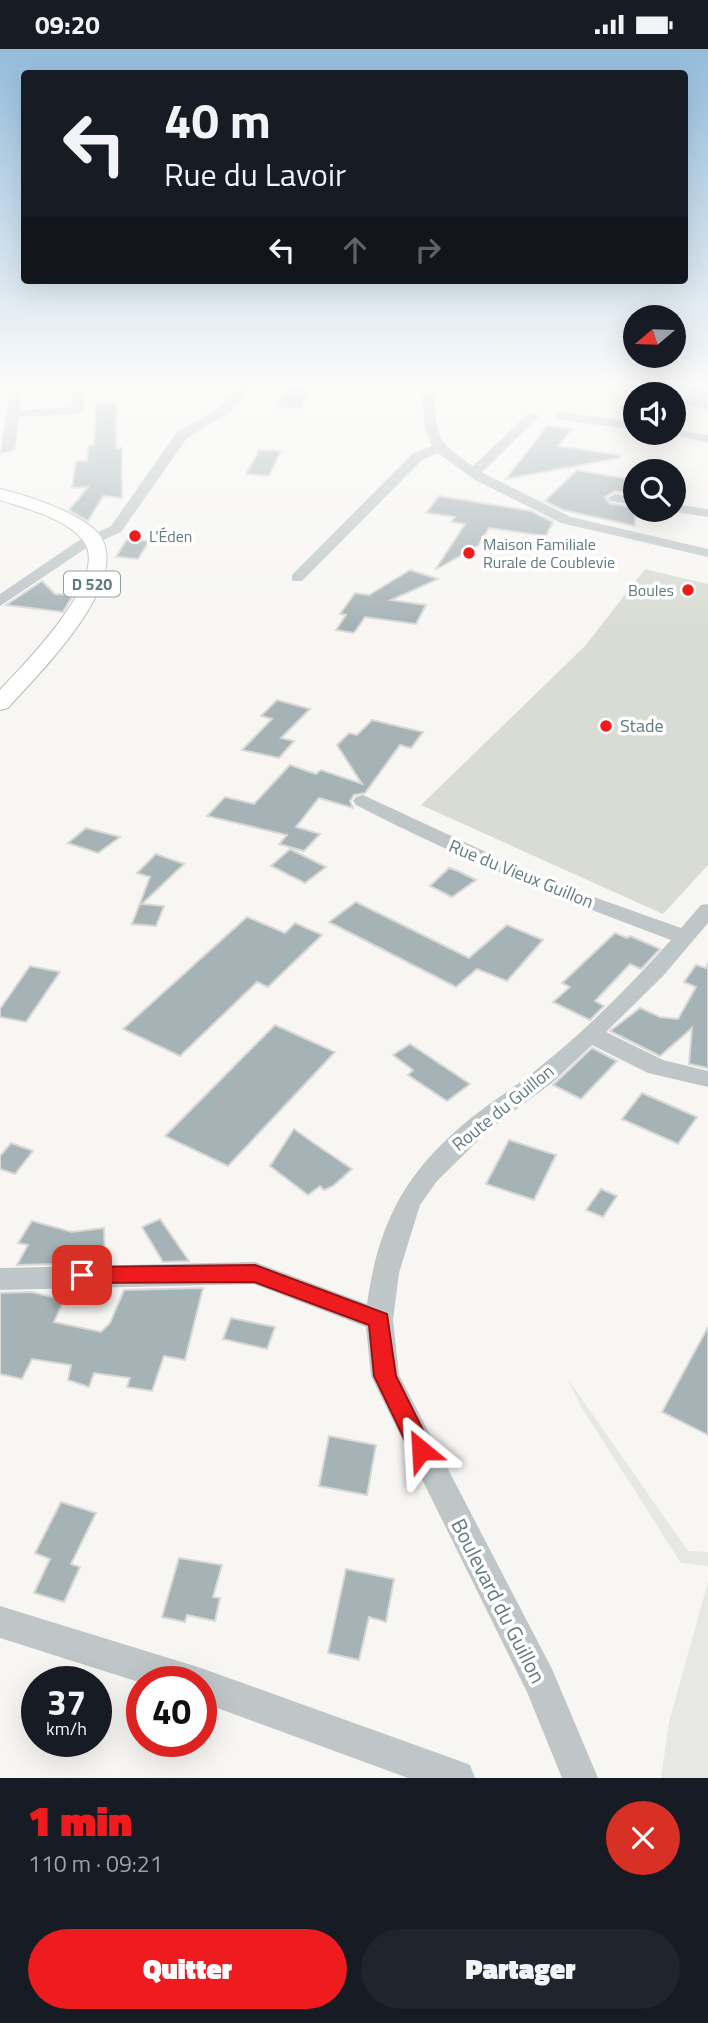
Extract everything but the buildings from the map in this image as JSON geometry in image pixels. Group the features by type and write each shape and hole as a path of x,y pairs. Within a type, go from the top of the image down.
{"main road":[{"path":"0,494 61,518 94,540"},
{"name":"D 520","path":"0,703 77,611 97,571 100,552 94,540"}],"street":[{"path":"4,599 94,540 116,529 160,467"},
{"path":"297,578 407,467"},
{"path":"465,467 566,520 708,553"},
{"path":"474,473 481,467"},
{"path":"615,498 623,499"},
{"path":"686,510 708,513"},
{"name":"Rue du Vieux Guillon","path":"363,801 441,841 539,884 684,937"},
{"name":"Route du Guillon","path":"410,1427 385,1376 379,1320 385,1273 408,1202 428,1174 481,1123 545,1076 655,971 708,910"},
{"path":"590,1034 656,1067 708,1079"},
{"path":"0,1279 255,1273 379,1320"},
{"name":"Boulevard du Guillon","path":"410,1427 540,1681 580,1778"},
{"path":"0,1622 141,1666"},
{"path":"217,1691 457,1778"}],"shaded area":[{"name":"Stade","path":"645,569 708,584 708,865 663,914 421,805 585,646"},
{"path":"567,1378 688,1551 708,1552 708,1566 681,1563 582,1408"},
{"path":"708,1582 708,1778 661,1778 669,1722"}],"place":[{"name":"L'Éden","path":"135,536"},
{"name":"Maison Familiale Rurale de Coublevie","path":"469,553"},
{"name":"Boules","path":"688,590"},
{"name":"Stade","path":"606,726"}],"route":[{"path":"82,1275 255,1273 379,1320 385,1376 421,1450"}]}
